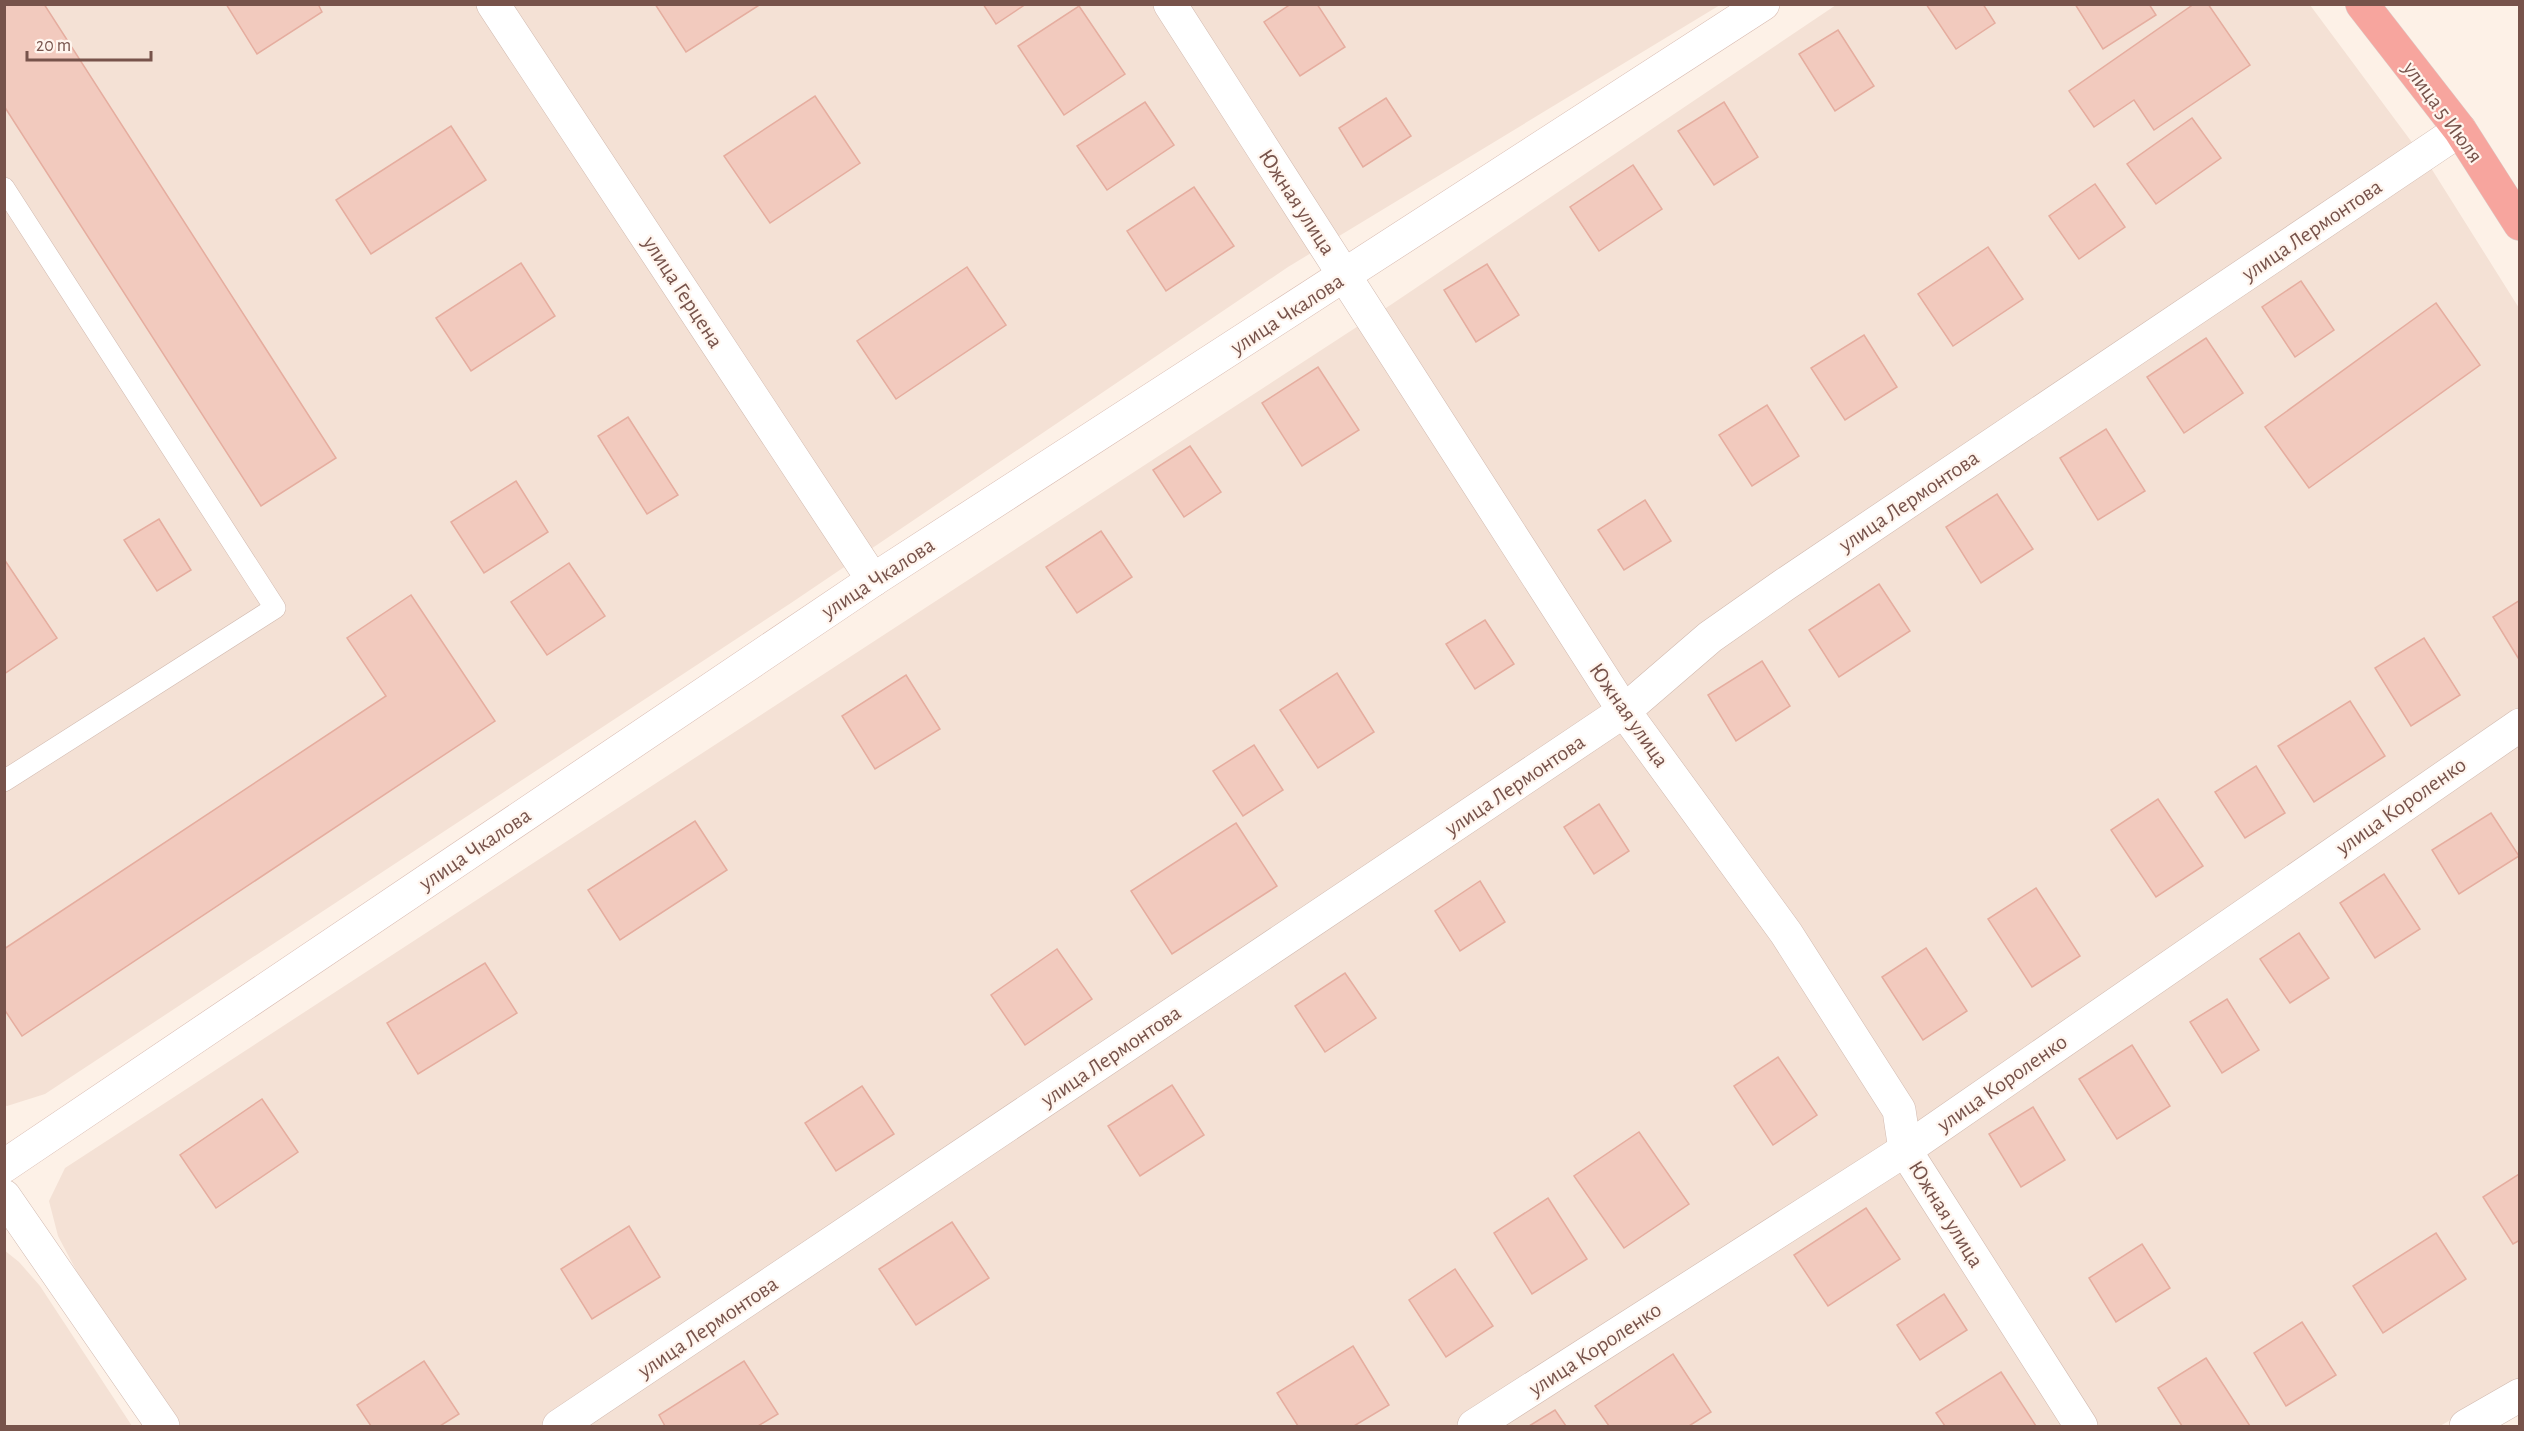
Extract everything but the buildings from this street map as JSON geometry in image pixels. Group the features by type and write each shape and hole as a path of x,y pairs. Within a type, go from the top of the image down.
{"highway":[{"name":"улица 5 Июля","path":"2362,4 2460,130 2520,224"}],"street":[{"name":"улица Герцена","path":"493,4 873,580"},
{"name":"Южная улица","path":"1170,4 1624,711 1786,933 1899,1110 1905,1149 2081,1426"},
{"name":"улица Чкалова","path":"4,1166 873,580 1763,5"},
{"name":"улица Лермонтова","path":"559,1426 1624,711 1710,636 2460,130"},
{"name":"улица Короленко","path":"1474,1426 1905,1149 2520,725"},
{"path":"4,1196 163,1426"},
{"path":"2466,1426 2520,1395"}],"lane":[{"path":"4,188 275,608 4,781"}],"shaded area":[{"path":"4,5 1720,5 1288,267 791,603 45,1094 7,1106 4,1105"},
{"path":"1836,5 2310,5 2431,168 2519,308 2519,1381 2440,1426 179,1426 77,1272 58,1236 49,1201 65,1168 1392,304"},
{"path":"4,1250 19,1262 40,1286 132,1426 5,1426"}]}
